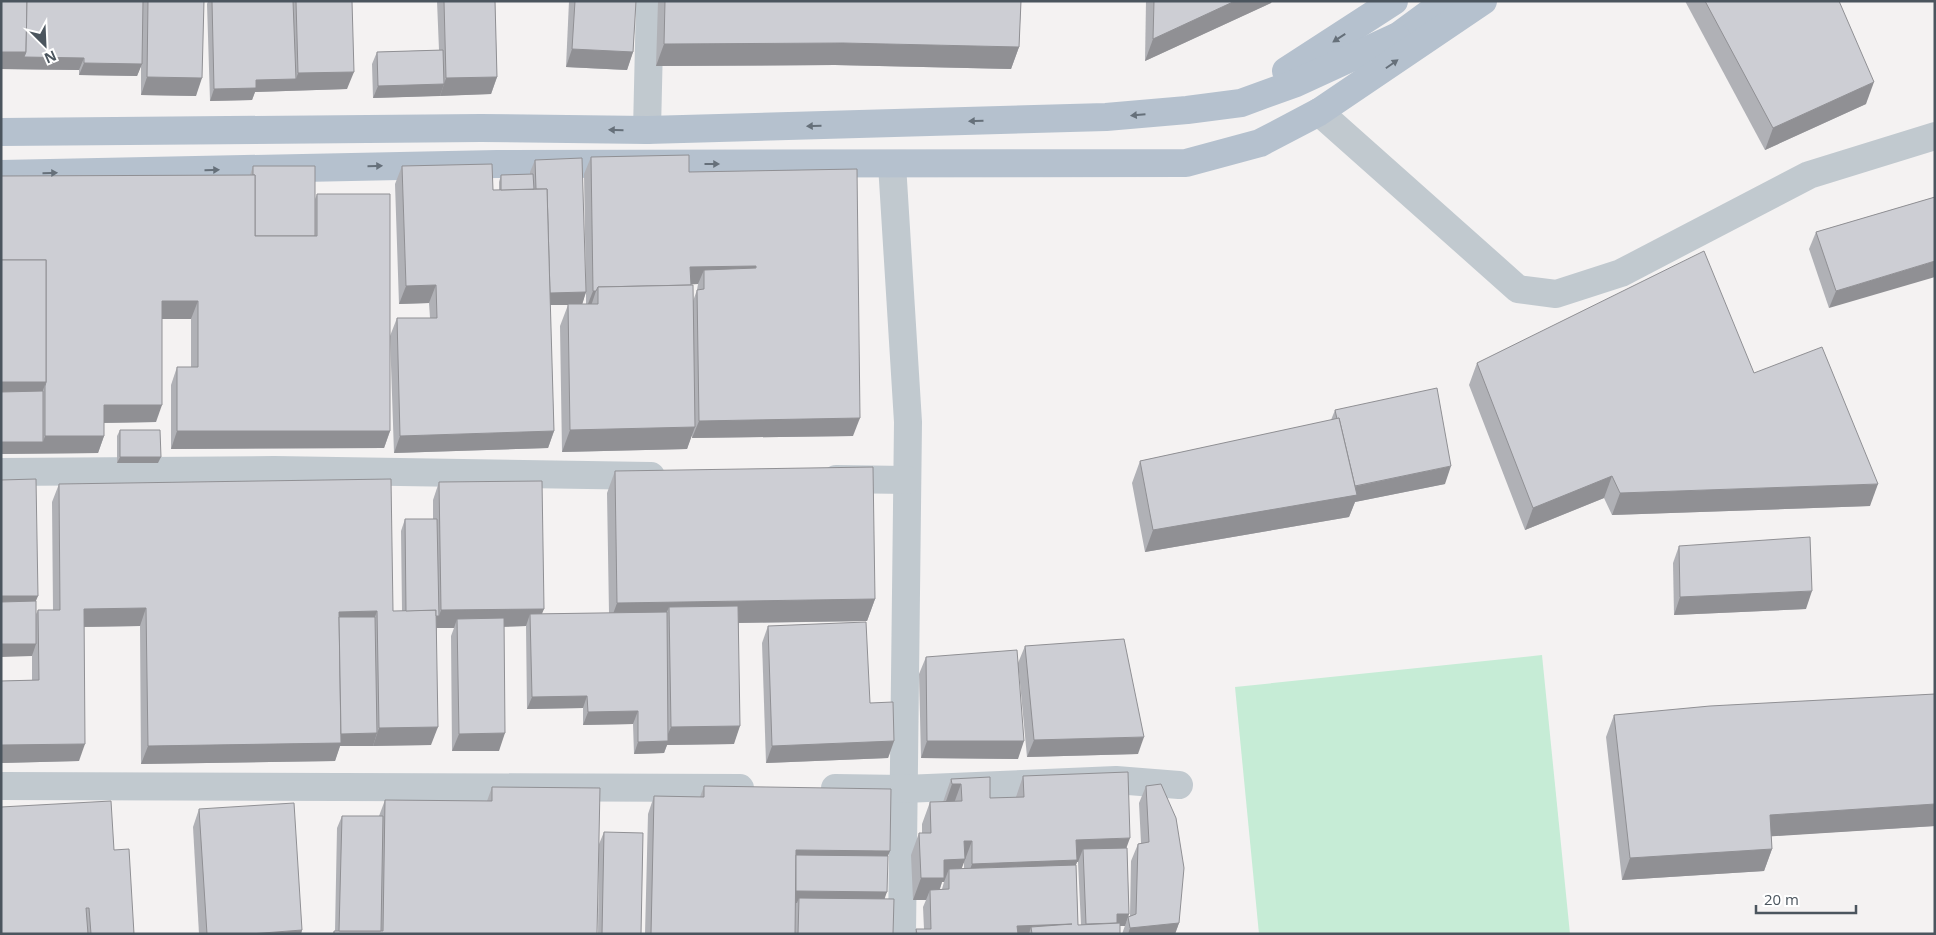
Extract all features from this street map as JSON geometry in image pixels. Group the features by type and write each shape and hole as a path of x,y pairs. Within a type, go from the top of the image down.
{"main road":[{"path":"1187,110 1246,93 1298,64 1394,1"},
{"path":"1260,143 1396,37 1446,1"},
{"path":"1,174 497,164 1186,163 1260,143 1319,112 1483,1"},
{"path":"1,132 481,128 646,130 1096,118 1241,103 1296,83 1396,37"}],"street":[{"path":"646,130 650,1"},
{"path":"1319,112 1518,289 1556,294 1621,273 1809,175 1935,136"},
{"path":"892,164 908,422 902,934"},
{"path":"1,472 274,470 680,476"},
{"path":"808,478 907,480"},
{"path":"814,788 904,789 1116,780 1179,785"},
{"path":"1,786 765,788"}],"green space":[{"path":"1542,655 1570,934 1259,934 1235,687"}],"building":[{"path":"1,1 27,1 26,52 1,52"},
{"path":"27,1 143,1 142,64 84,63 84,58 24,57 26,52"},
{"path":"148,1 204,1 202,78 147,77"},
{"path":"212,1 293,1 296,79 256,80 256,88 214,89"},
{"path":"296,1 352,1 354,72 298,73"},
{"path":"444,1 495,1 497,77 446,78"},
{"path":"575,1 636,1 633,52 572,49"},
{"path":"665,1 1021,1 1019,47 843,43 664,44"},
{"path":"1154,1 1235,1 1153,39"},
{"path":"1705,1 1839,1 1874,82 1773,128"},
{"path":"443,50 444,84 378,86 377,52"},
{"path":"689,155 689,172 857,169 860,418 699,421 697,290 704,289 704,270 756,268 756,266 690,267 691,285 598,287 596,291 593,291 591,157"},
{"path":"582,158 586,292 550,293 547,189 536,189 535,160"},
{"path":"492,164 493,190 547,189 554,431 400,436 397,318 437,318 436,285 406,286 402,166"},
{"path":"253,166 315,166 315,236 255,236 255,175 253,175"},
{"path":"533,174 534,189 501,190 501,175"},
{"path":"255,175 255,236 317,236 317,194 390,194 390,431 177,431 177,367 198,367 198,301 162,301 162,405 104,405 104,436 45,436 46,260 1,260 1,176"},
{"path":"1935,197 1935,261 1836,291 1816,232"},
{"path":"1704,251 1754,373 1822,347 1878,484 1620,493 1612,476 1533,508 1477,363"},
{"path":"1,260 46,260 46,382 1,382"},
{"path":"693,285 695,427 570,430 568,304 598,304 598,287"},
{"path":"1437,388 1451,466 1355,486 1339,418 1337,419 1335,410"},
{"path":"43,391 43,442 1,442 1,392"},
{"path":"1339,418 1357,495 1153,530 1140,461"},
{"path":"120,430 160,430 161,457 120,457"},
{"path":"873,467 875,599 617,603 615,471"},
{"path":"36,479 38,596 1,596 1,480"},
{"path":"391,479 393,611 436,610 438,727 379,728 377,611 339,612 341,743 148,746 146,608 84,609 85,744 1,745 1,681 39,680 38,610 60,610 59,484"},
{"path":"542,481 544,609 441,610 439,482"},
{"path":"405,519 437,519 439,616 436,616 436,610 406,611"},
{"path":"1810,537 1812,591 1680,597 1679,546"},
{"path":"36,601 36,644 1,644 1,602"},
{"path":"738,606 740,726 671,727 669,607"},
{"path":"667,612 668,741 638,742 638,711 588,712 587,696 532,697 530,614"},
{"path":"339,617 375,617 377,733 341,734"},
{"path":"504,618 505,733 459,734 457,619"},
{"path":"866,622 870,703 893,702 894,741 772,746 768,626"},
{"path":"1124,639 1144,737 1034,740 1025,646"},
{"path":"1017,650 1024,741 927,741 926,657"},
{"path":"1935,694 1935,804 1770,815 1772,849 1630,858 1614,715 1710,706"},
{"path":"1128,772 1130,838 1076,840 1077,860 972,864 972,841 964,841 965,859 944,860 944,878 921,878 919,833 931,833 930,802 962,801 961,784 952,784 951,779 990,777 990,798 1024,797 1023,776"},
{"path":"1161,784 1176,818 1184,868 1179,923 1130,928 1128,917 1136,914 1138,844 1149,842 1146,786"},
{"path":"704,786 891,789 890,851 796,850 795,934 651,934 654,796 704,797"},
{"path":"492,787 600,788 597,934 334,934 334,931 383,931 385,800 492,801"},
{"path":"111,801 114,850 129,849 134,934 91,934 89,908 86,908 88,934 1,934 1,807"},
{"path":"294,803 302,930 250,934 207,934 199,809"},
{"path":"342,816 383,816 381,931 339,931"},
{"path":"604,832 643,833 641,934 602,934"},
{"path":"1127,848 1129,914 1117,914 1117,923 1086,924 1083,849"},
{"path":"796,855 888,856 887,892 796,891"},
{"path":"1076,865 1078,925 1120,923 1120,934 1032,934 1031,927 1072,924 1017,926 1018,934 917,934 916,929 931,929 930,890 949,889 949,869"},
{"path":"799,898 894,899 893,934 798,934"}]}
